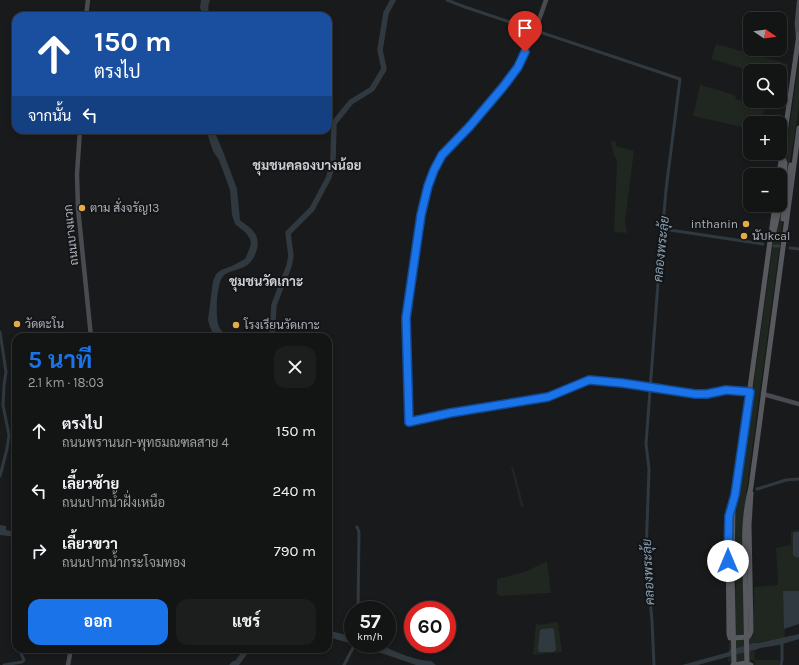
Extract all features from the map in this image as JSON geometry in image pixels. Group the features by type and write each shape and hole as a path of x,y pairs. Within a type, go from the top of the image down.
{"main road":[{"path":"787,121 799,36"},
{"path":"747,665 745,528 799,128"},
{"path":"784,160 785,163 782,193 784,194 786,192 791,166 795,157"},
{"path":"751,665 746,663 734,665 732,528 735,495 774,212"},
{"path":"770,242 774,234 778,212"},
{"path":"784,212 782,230 784,240"},
{"path":"735,495 729,516 728,535 730,638 748,637 750,634 750,487"}],"street":[{"path":"86,12 88,0"},
{"path":"546,0 534,34 518,67 470,126 442,155 428,186 421,215 406,318 409,422 450,413 548,397 589,380 695,394 707,394 726,390 750,392"},
{"path":"799,2 797,23 799,36"},
{"name":"ถนนบางแวก","path":"80,134 77,174 78,208 92,333"},
{"path":"763,394 799,404"},
{"path":"68,665 70,653"}],"shaded area":[{"path":"201,0 210,0 208,8 209,12 202,12 200,8"},
{"path":"716,44 743,52 743,56 759,56 788,64 787,72 787,64 743,64 743,69 711,59"},
{"path":"799,60 799,106 787,182 787,168 785,168 785,160 787,160 787,144"},
{"path":"700,85 736,96 735,99 743,101 743,108 765,108 763,116 743,116 743,127 693,116"},
{"path":"207,134 216,134 237,189 240,220 250,228 258,242 257,251 253,259 247,265 228,272 221,279 217,300 217,316 219,327 223,333 213,333 208,320 213,281 216,274 221,270 245,259 251,244 246,233 235,224 232,215 230,190 219,160 213,151"},
{"path":"611,141 616,142 616,146 634,151 625,221 627,233 614,232 617,160 614,156"},
{"path":"779,212 783,212 781,236 745,502 749,638 753,637 754,587 778,585 776,548 791,545 791,531 799,530 799,532 793,533 793,555 797,558 799,557 799,591 783,592 785,638 754,643 755,660 780,660 779,665 755,665 754,660 728,662 729,642 731,641 730,590 736,589 736,512 774,237"},
{"path":"513,466 524,507 521,507 511,467"},
{"path":"0,525 6,526 6,530 12,531 12,536 0,535"},
{"path":"799,532 799,557 797,558 793,555 793,533"},
{"path":"547,561 551,593 500,596 497,594 497,579 525,572"},
{"path":"783,591 799,591 799,624 784,629"},
{"path":"558,622 562,652 533,655 536,623 539,625"},
{"path":"554,629 556,650 553,652 539,652 540,630"},
{"path":"332,631 344,634 344,641 332,638"},
{"path":"799,634 799,639 779,645 760,648 698,665 682,665 729,652 730,650 754,643"},
{"path":"396,651 419,660 431,661 436,665 416,665 381,653 396,653"},
{"path":"241,653 248,653 239,665 229,665 235,661"}],"waterway":[{"path":"272,333 274,305 289,266 291,256 288,233 312,209 329,177 333,160 334,123 351,102 372,89 384,69 380,50 386,13 393,0"},
{"name":"คลองพระลุ้ย","path":"447,0 680,79 666,190 646,444 649,469 646,555 654,665"},
{"path":"663,229 763,244"},
{"path":"774,246 779,246"},
{"path":"790,248 799,249"},
{"path":"0,332 6,372 3,405 9,435 0,476"},
{"path":"757,489 786,480 799,479"},
{"path":"357,527 359,532 358,601"},
{"path":"781,665 782,641"},
{"path":"4,665 22,662 24,660 21,653"},
{"path":"344,665 350,653"}],"place":[{"name":"ตาม สั่งจรัญ13","path":"82,208"},
{"name":"inthanin","path":"746,224"},
{"name":"นับkcal","path":"744,236"},
{"name":"วัดตะโน","path":"17,324"},
{"name":"โรงเรียนวัดเกาะ","path":"236,325"}],"district":[{"name":"ชุมชนคลองบางน้อย","path":"307,165"},
{"name":"ชุมชนวัดเกาะ","path":"266,281"}],"route":[{"path":"525,52 518,67 503,87 470,126 442,155 431,175 421,215 406,318 409,422 450,413 548,397 589,380 622,383 695,394 707,394 726,390 750,392 735,495 729,516 728,561"}]}
